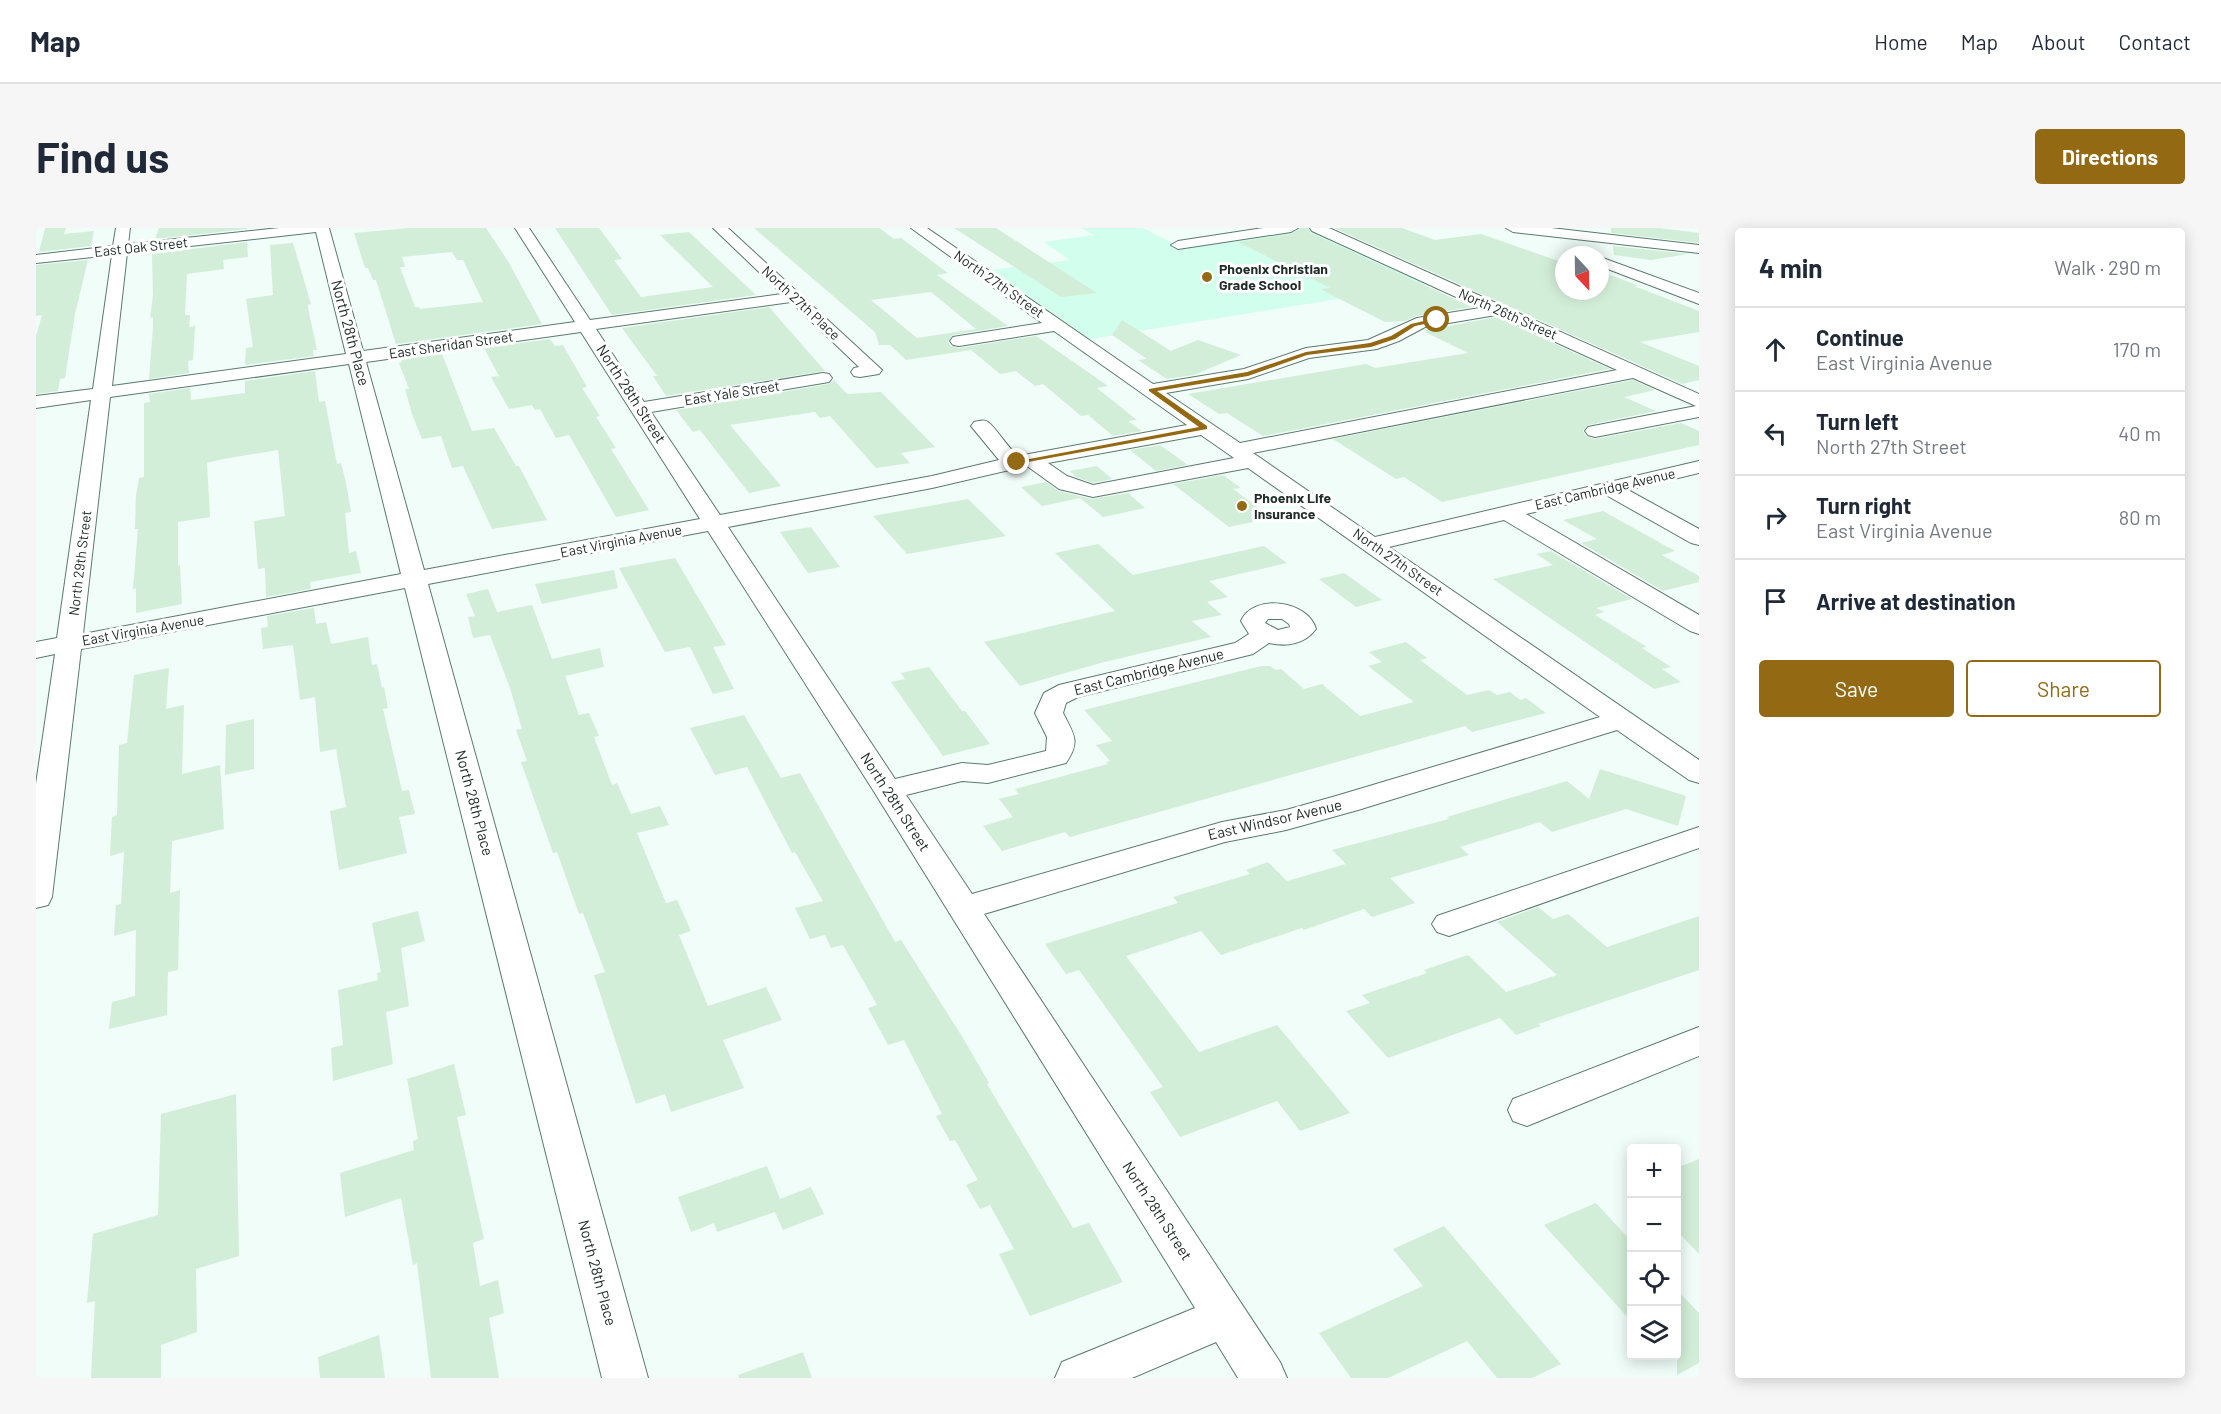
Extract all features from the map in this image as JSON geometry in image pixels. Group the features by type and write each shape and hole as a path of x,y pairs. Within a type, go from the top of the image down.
{"street":[{"name":"East Oak Street","path":"36,259 121,239 320,228"},
{"name":"North 28th Place","path":"320,228 357,358 625,1378"},
{"name":"North 28th Street","path":"522,228 964,908 1264,1378"},
{"name":"North 27th Place","path":"720,228 873,370 860,372"},
{"name":"North 27th Street","path":"918,228 1205,428 1254,457 1372,544 1699,774"},
{"path":"1518,229 1699,249"},
{"path":"1518,229 1562,246"},
{"path":"1178,245 1226,237 1309,233"},
{"path":"1226,237 1244,245 1252,245 1309,233"},
{"name":"North 26th Street","path":"1309,233 1498,310 1699,401"},
{"name":"North 29th Street","path":"36,897 121,239"},
{"path":"1609,264 1699,299"},
{"name":"East Sheridan Street","path":"36,402 794,297"},
{"path":"1151,390 1248,374 1306,353 1390,345 1413,325 1498,310"},
{"path":"959,341 1058,325"},
{"path":"1288,345 1306,353"},
{"path":"981,426 999,450 1074,489 1093,491 1636,372"},
{"name":"East Yale Street","path":"640,408 823,378"},
{"path":"1595,431 1699,411"},
{"name":"East Virginia Avenue","path":"36,650 932,482 1023,461 1205,428"},
{"name":"East Cambridge Avenue","path":"1372,544 1699,467"},
{"path":"1608,488 1699,538"},
{"path":"1507,512 1699,626"},
{"name":"East Cambridge Avenue","path":"893,799 975,788 988,774 1056,757 1062,748 1061,737 1049,713 1054,699 1069,691 1244,649 1266,634"},
{"name":"East Windsor Avenue","path":"964,908 1222,832 1286,820 1347,804 1620,720"},
{"path":"1449,924 1699,837"},
{"path":"1527,1110 1699,1041"},
{"path":"1078,1378 1225,1317"}],"shaded area":[{"name":"Phoenix Christian Grade School","path":"1081,228 1143,228 1180,247 1309,229 1430,284 1090,339 990,270 1070,260 1044,242 1094,235"}],"building":[{"path":"45,228 66,228 64,234 94,231 91,246 39,252"},
{"path":"159,228 247,228 247,229 155,239"},
{"path":"409,228 486,228 509,263 542,324 396,344 376,280 373,280 368,268 365,268 354,233","holes":["452,252 457,260 463,260 483,302 420,309 415,307 400,267 405,267 402,257"]},
{"path":"555,228 599,228 622,259 614,260 641,297 713,287 660,235 689,232 756,295 612,315"},
{"path":"754,228 879,228 894,239 901,238 948,273 937,275 1008,326 953,335 948,341 951,346 959,348 1036,336 1108,386 1097,388 1137,420 1128,421 1142,431 1113,436 1088,415 1081,416 1043,384 1035,386 1016,371 1000,374 971,350 906,360 890,345 879,345 875,332","holes":["931,292 976,329 917,338 871,300"]},
{"path":"954,228 996,228 1097,293 1061,297"},
{"path":"1300,228 1308,228 1311,233 1472,307 1417,316 1405,321 1385,322 1320,289 1330,288 1238,242 1291,234"},
{"path":"1334,228 1402,228 1435,240 1481,234 1555,260 1555,300 1609,300 1609,274 1699,311 1699,332 1640,342 1699,366 1699,380 1682,384"},
{"path":"1611,228 1660,228 1699,233 1699,243 1611,233"},
{"path":"247,242 248,257 223,260 224,269 187,274 185,315 190,315 189,327 195,326 193,360 188,361 189,373 149,379 153,327 153,317 150,318 153,296 152,254"},
{"path":"293,243 311,304 308,308 317,350 313,350 314,356 245,365 246,348 253,347 246,299 273,295 270,245"},
{"path":"1613,246 1688,254 1651,260 1614,255"},
{"path":"88,260 75,314 65,378 60,379 58,391 36,394 36,336 42,315 36,316 36,265"},
{"path":"769,307 825,371 666,396 653,376 657,376 622,328"},
{"path":"1496,317 1610,369 1263,436 1227,413 1219,414 1188,394 1366,364 1375,368 1468,353 1423,331"},
{"path":"1122,320 1171,351 1198,340 1241,355 1194,375 1167,379 1138,360 1147,359 1112,335"},
{"path":"550,339 555,346 563,345 587,387 582,388 600,416 596,417 616,448 611,449 649,510 616,517 569,435 556,438 540,409 535,410 532,405 509,409 491,377 499,376 484,348"},
{"path":"442,354 472,431 494,428 516,466 519,466 547,520 492,529 463,466 452,468 441,436 422,439 412,414 405,389 409,389 399,363 402,362 401,359"},
{"path":"315,371 319,402 325,401 337,464 341,463 346,483 351,512 345,513 349,553 356,551 361,573 310,582 311,589 266,597 265,568 258,569 254,521 285,516 278,450 223,459 207,463 210,517 178,522 178,566 180,565 182,604 136,613 136,588 133,589 138,529 135,529 136,495 139,478 144,477 144,403 150,402 149,394 190,388 191,400 245,393 245,381"},
{"path":"834,380 847,394 881,392 935,447 901,453 910,463 876,468 830,416 820,418 815,412 730,425 781,486 749,493 700,430 693,432 676,410 829,384"},
{"path":"1633,380 1655,390 1624,397 1656,411 1588,425 1583,431 1586,436 1595,439 1681,423 1699,431 1699,445 1442,502 1404,477 1396,479 1333,439"},
{"path":"1160,445 1188,465 1156,471 1130,450"},
{"path":"1097,466 1112,479 1093,483 1076,477 1070,471"},
{"path":"1223,475 1241,488 1233,489 1272,518 1229,527 1173,484"},
{"path":"1046,482 1058,491 1092,499 1128,493 1145,508 1103,517 1080,498 1042,506 1021,487"},
{"path":"968,499 1006,536 907,554 873,516"},
{"path":"1603,511 1675,551 1662,555 1699,576 1699,582 1663,591 1581,543 1597,539 1563,520"},
{"path":"811,527 840,567 808,573 780,532"},
{"path":"1098,544 1133,575 1264,546 1287,563 1209,581 1228,597 1207,602 1222,615 1192,621 1211,637 1104,662 1020,686 984,642 1115,611 1055,553"},
{"path":"1551,551 1632,599 1596,608 1604,612 1595,615 1647,647 1642,648 1671,667 1662,669 1681,682 1654,689 1493,579 1553,565 1536,554"},
{"path":"675,558 726,645 713,647 734,689 713,694 690,647 665,652 619,568"},
{"path":"614,570 618,588 542,604 535,584"},
{"path":"1344,573 1382,600 1356,607 1319,579"},
{"path":"488,589 497,612 532,605 552,659 600,648 604,667 565,676 579,715 589,713 599,736 594,737 612,785 617,783 631,814 660,806 669,825 637,833 666,903 677,900 691,931 679,935 708,1006 766,987 782,1020 723,1040 744,1088 671,1112 665,1094 636,1104 594,975 605,972 583,913 579,914 557,852 553,853 521,762 527,761 516,730 522,729 510,688 490,635 473,638 468,617 475,616 466,594"},
{"path":"314,608 316,624 326,622 331,644 368,637 372,665 377,664 382,688 384,687 388,708 383,709 402,791 409,790 415,814 399,817 407,853 339,870 330,811 346,807 336,749 320,752 315,697 300,700 293,645 263,649 261,628 268,627 267,616"},
{"path":"1406,642 1427,658 1420,660 1467,695 1489,690 1497,695 1510,692 1520,700 1526,698 1546,713 1472,732 1465,726 1070,837 1065,832 1002,851 983,826 1013,817 999,799 1019,794 1015,789 1108,764 1106,762 1110,761 1096,745 1112,741 1084,710 1261,666 1270,666 1276,670 1281,669 1304,689 1322,684 1360,716 1414,702 1368,666 1382,662 1369,652"},
{"path":"929,667 990,744 943,756 891,682 905,679 901,673"},
{"path":"169,668 166,709 184,705 182,774 220,765 224,829 172,841 170,893 180,890 178,970 168,972 167,1015 109,1029 112,1002 135,996 136,930 114,936 116,905 121,904 124,852 110,856 112,817 117,815 119,745 127,743 134,675"},
{"path":"744,715 781,778 800,773 895,942 901,940 963,1038 989,1083 987,1084 1073,1228 1089,1223 1123,1282 1030,1316 999,1254 1014,1249 990,1205 980,1209 966,1185 978,1180 955,1140 950,1141 936,1116 942,1114 904,1040 888,1045 868,1008 877,1005 843,945 831,948 825,935 810,939 795,908 823,901 795,852 792,853 747,767 715,775 690,728"},
{"path":"254,719 254,769 225,775 226,725"},
{"path":"1600,769 1686,796 1678,826 1626,809 1552,832 1540,822 1460,847 1469,855 1390,878 1415,903 1372,917 1364,909 1221,955 1201,931 1126,956 1199,1052 1277,1025 1350,1113 1300,1131 1277,1101 1180,1137 1150,1092 1163,1087 1079,970 1066,974 1045,944 1178,903 1173,897 1250,874 1246,870 1268,862 1287,881 1346,864 1332,850 1449,819 1447,817 1567,781 1589,799"},
{"path":"1538,907 1553,919 1568,914 1607,947 1699,916 1699,970 1538,1024 1541,1026 1516,1035 1500,1018 1388,1058 1346,1011 1370,1003 1362,995 1427,973 1424,970 1468,955 1506,992 1557,975 1497,922"},
{"path":"418,911 425,941 401,948 409,1006 386,1012 393,1064 333,1081 331,1048 343,1045 338,990 378,980 377,973 381,972 372,923"},
{"path":"454,1064 466,1115 457,1117 484,1239 473,1243 480,1286 498,1280 504,1313 489,1318 499,1378 431,1378 417,1263 413,1265 401,1198 345,1217 340,1173 414,1150 413,1141 418,1139 407,1079"},
{"path":"236,1094 239,1256 196,1269 197,1332 161,1345 161,1378 91,1378 95,1301 87,1303 93,1234 158,1215 161,1114"},
{"path":"1699,1159 1699,1254 1681,1235 1681,1166"},
{"path":"767,1166 780,1199 811,1187 824,1214 783,1230 775,1212 717,1232 714,1223 691,1232 678,1197"},
{"path":"1596,1203 1627,1237 1627,1316 1544,1225"},
{"path":"1444,1226 1561,1364 1532,1378 1497,1378 1467,1341 1388,1378 1351,1378 1319,1333 1423,1286 1393,1249"},
{"path":"1681,1294 1699,1313 1699,1363 1677,1375 1677,1360 1681,1360"},
{"path":"379,1335 385,1378 320,1378 318,1357"},
{"path":"803,1352 812,1378 739,1378 738,1375"}],"place":[{"name":"Phoenix Christian Grade School","path":"1207,277"},
{"name":"Phoenix Life Insurance","path":"1242,506"}],"route":[{"path":"1017,462 1205,428 1151,390 1248,374 1306,353 1371,345 1393,337 1413,325 1437,320"}]}
